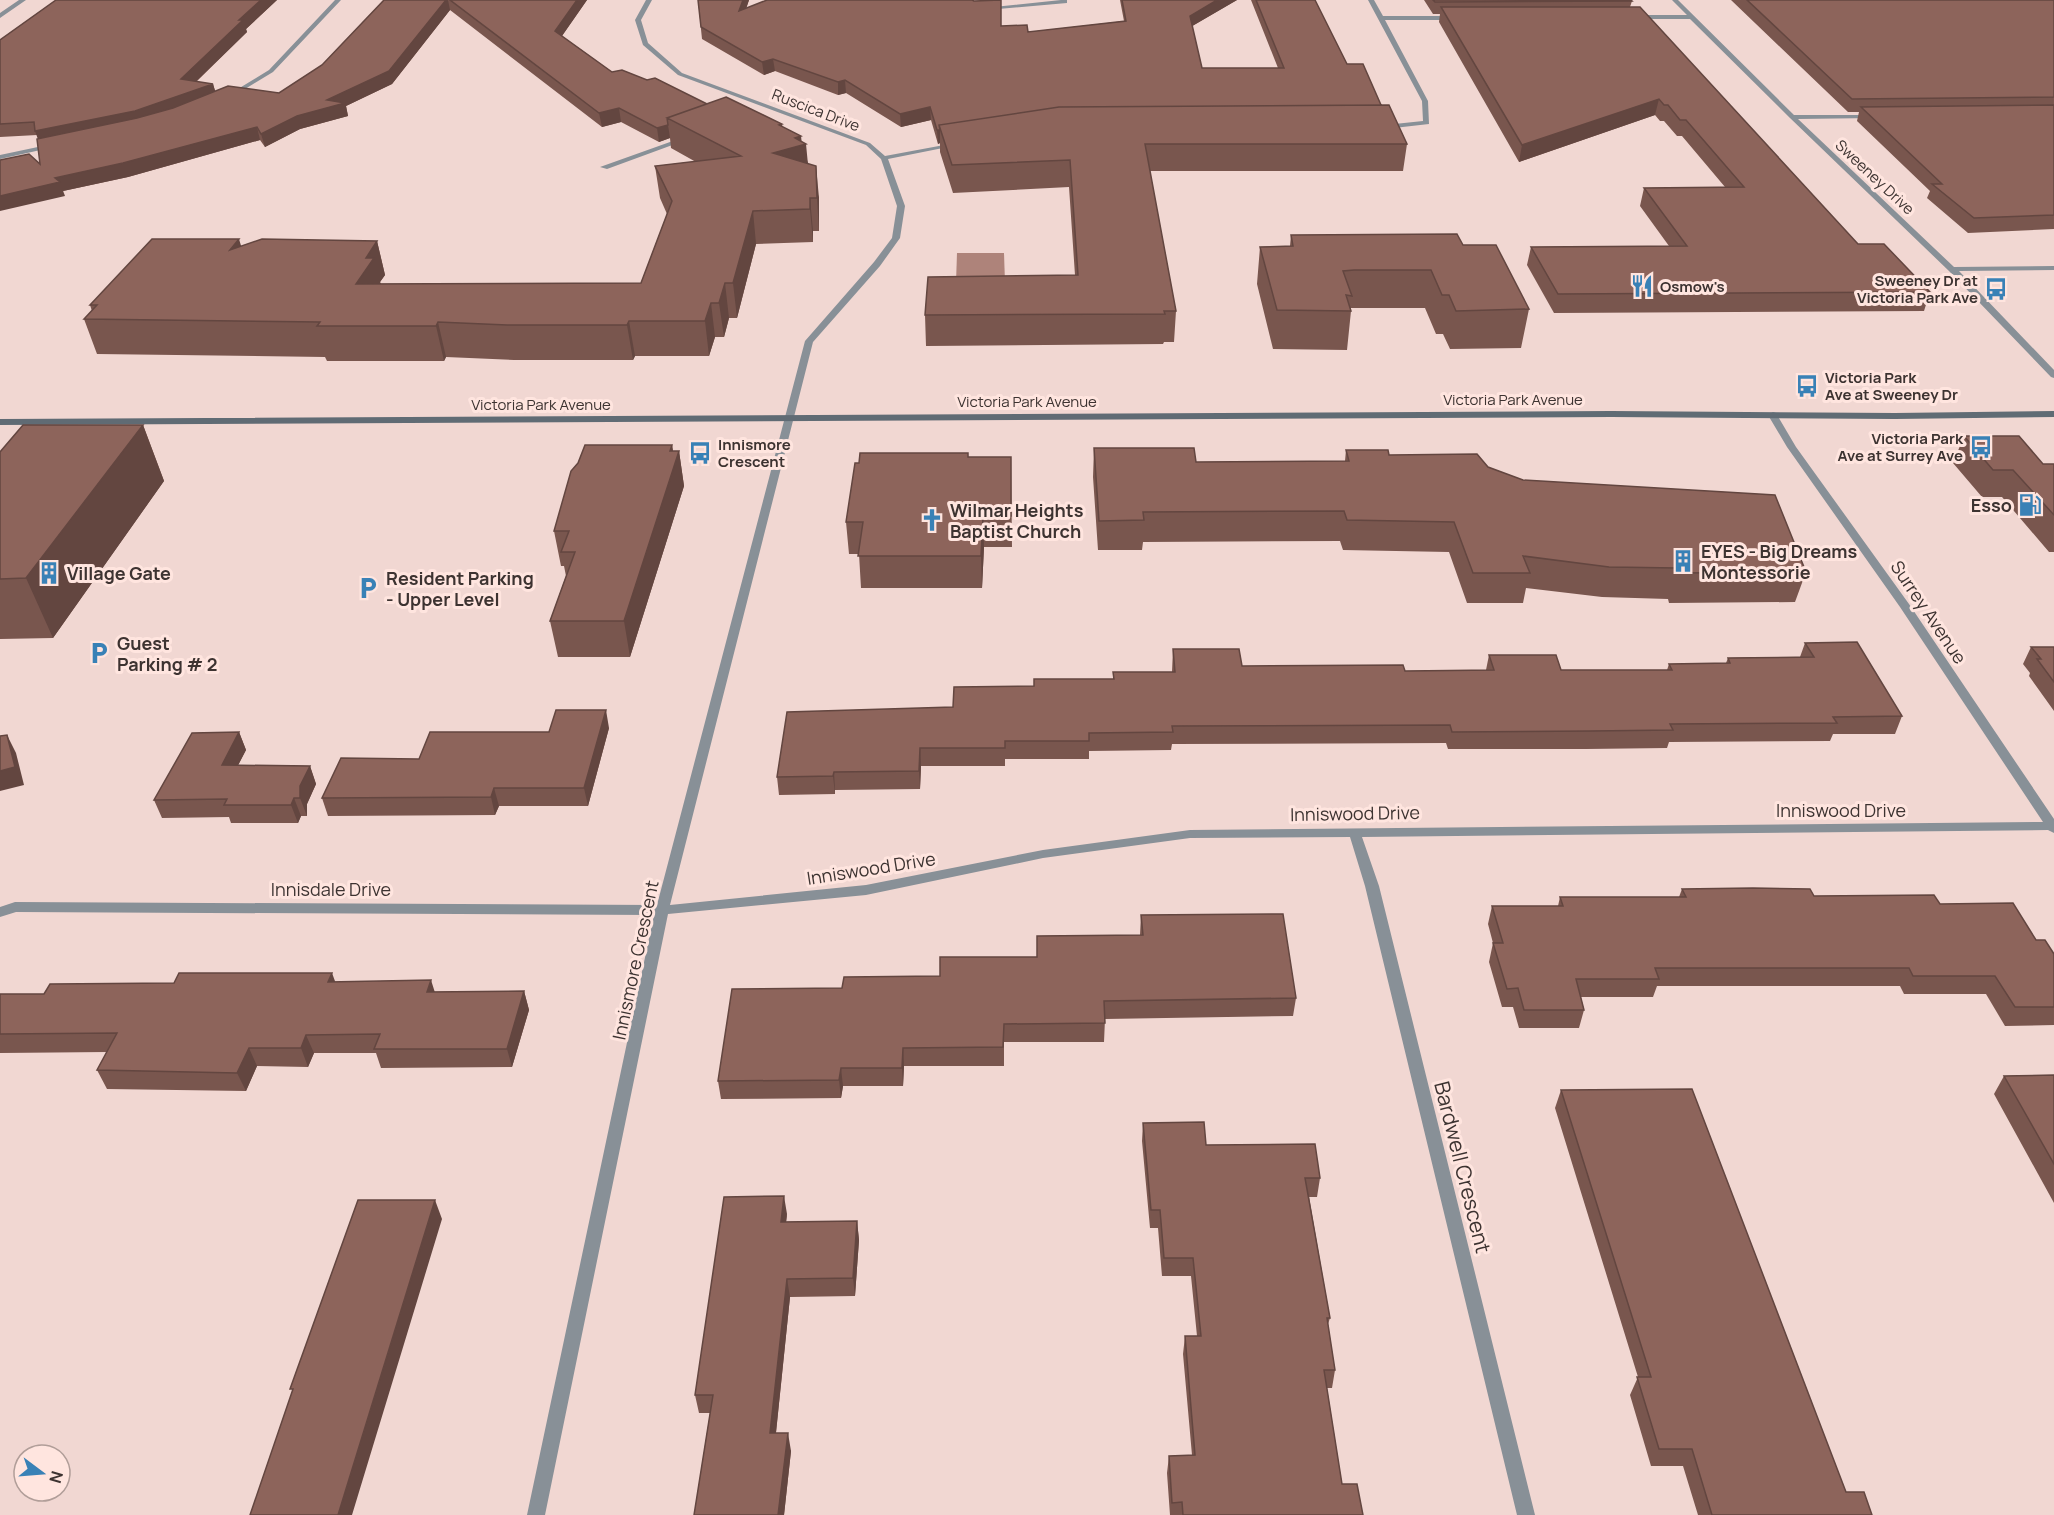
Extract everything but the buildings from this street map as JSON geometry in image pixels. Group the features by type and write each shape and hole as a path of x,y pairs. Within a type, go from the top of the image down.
{"main road":[{"name":"Victoria Park Avenue","path":"0,422 788,417 2054,414"}],"street":[{"path":"0,16 23,0"},
{"path":"227,98 271,71 338,0"},
{"name":"Ruscica Drive","path":"649,0 638,20 645,44 680,74 868,144 884,158"},
{"path":"974,9 1064,3 1064,0"},
{"path":"1371,0 1425,101 1427,123 1379,128"},
{"name":"Sweeney Drive","path":"1675,0 1792,117 1952,269 2054,375"},
{"path":"1632,17 1691,17"},
{"path":"1382,18 1465,18"},
{"path":"760,111 770,108"},
{"path":"1792,117 1888,116"},
{"path":"604,167 694,135"},
{"path":"0,157 66,142"},
{"path":"788,417 809,342 877,264 896,238 901,206 884,158 965,143"},
{"path":"1952,269 2054,268"},
{"name":"Surrey Avenue","path":"1773,415 1792,447 1905,606 2053,827"},
{"name":"Innismore Crescent","path":"536,1515 662,910 788,417"},
{"name":"Inniswood Drive","path":"662,910 866,890 1043,854 1190,834 2053,827"},
{"name":"Bardwell Crescent","path":"1354,831 1372,886 1526,1515"},
{"name":"Innisdale Drive","path":"0,912 15,907 662,910"}],"shaded area":[{"path":"957,253 1004,253 1005,283 956,283"}],"place":[{"name":"Osmow's","path":"1642,286"},
{"name":"Sweeney Dr at Victoria Park Ave","path":"1996,289"},
{"name":"Victoria Park Ave at Sweeney Dr","path":"1807,386"},
{"name":"Victoria Park Ave at Surrey Ave","path":"1981,447"},
{"name":"Innismore Crescent","path":"700,453"},
{"name":"Esso","path":"2030,505"},
{"name":"Wilmar Heights Baptist Church","path":"932,520"},
{"name":"EYES - Big Dreams Montessorie","path":"1683,561"},
{"name":"Village Gate","path":"49,573"},
{"name":"Resident Parking - Upper Level","path":"368,588"},
{"name":"Guest Parking # 2","path":"99,653"}]}
